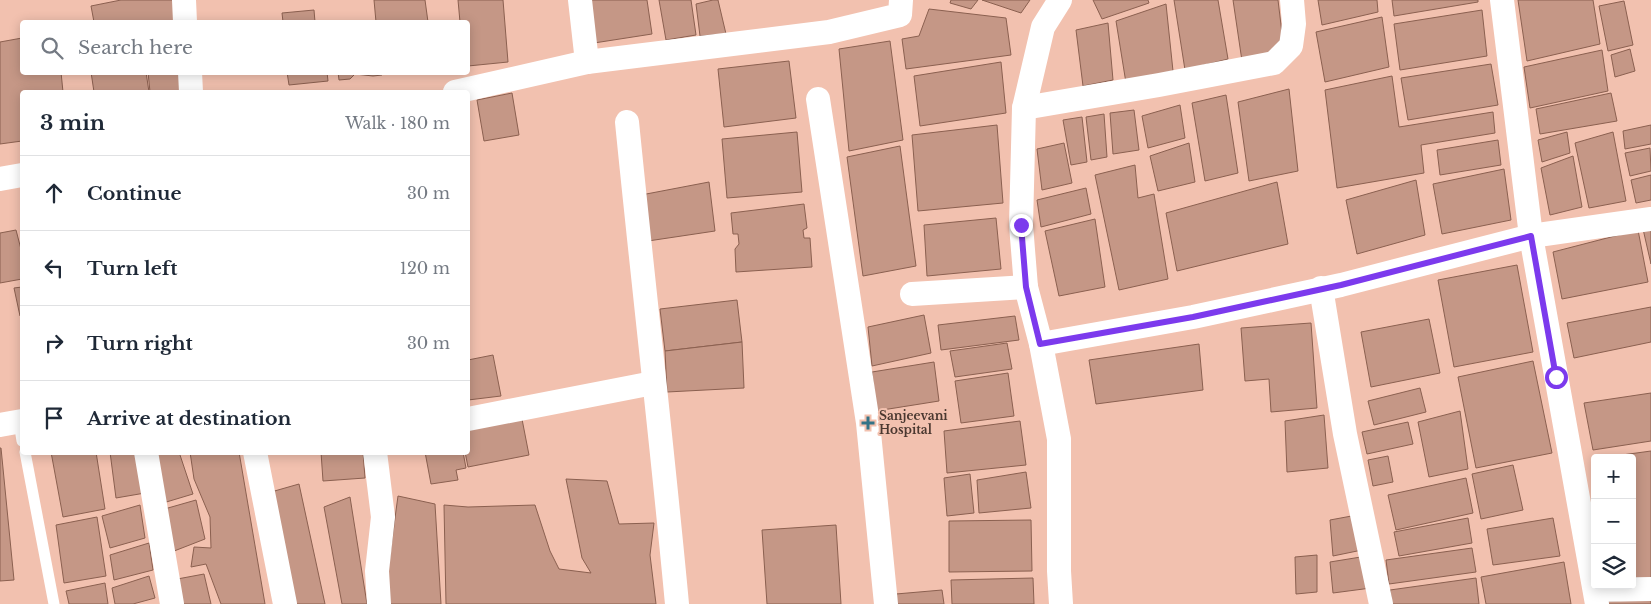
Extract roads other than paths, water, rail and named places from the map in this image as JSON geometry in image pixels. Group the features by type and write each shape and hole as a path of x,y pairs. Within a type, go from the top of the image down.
{"street":[{"path":"184,0 186,20"},
{"path":"580,0 587,62"},
{"path":"464,90 587,62 829,32 900,15 901,0"},
{"path":"1060,0 1043,27 1024,108 1021,225 1026,287 1040,344 1059,439 1059,571 1061,604"},
{"path":"1024,108 1159,85 1274,62 1291,46 1294,24 1292,0"},
{"path":"1502,0 1531,236 1596,597 1651,589"},
{"path":"190,75 191,90"},
{"path":"818,99 868,423 886,604"},
{"path":"627,122 653,382 664,471 676,604"},
{"path":"0,179 20,175"},
{"path":"1040,344 1193,317 1321,288 1531,236 1651,219"},
{"path":"912,294 1026,287"},
{"path":"1321,288 1345,434 1381,604"},
{"path":"470,419 653,382"},
{"path":"147,455 172,604"},
{"path":"256,455 285,604"},
{"path":"375,455 383,518 376,572 379,604"}],"lane":[{"path":"26,455 54,604"}],"place":[{"name":"Sanjeevani Hospital","path":"868,423"}]}
